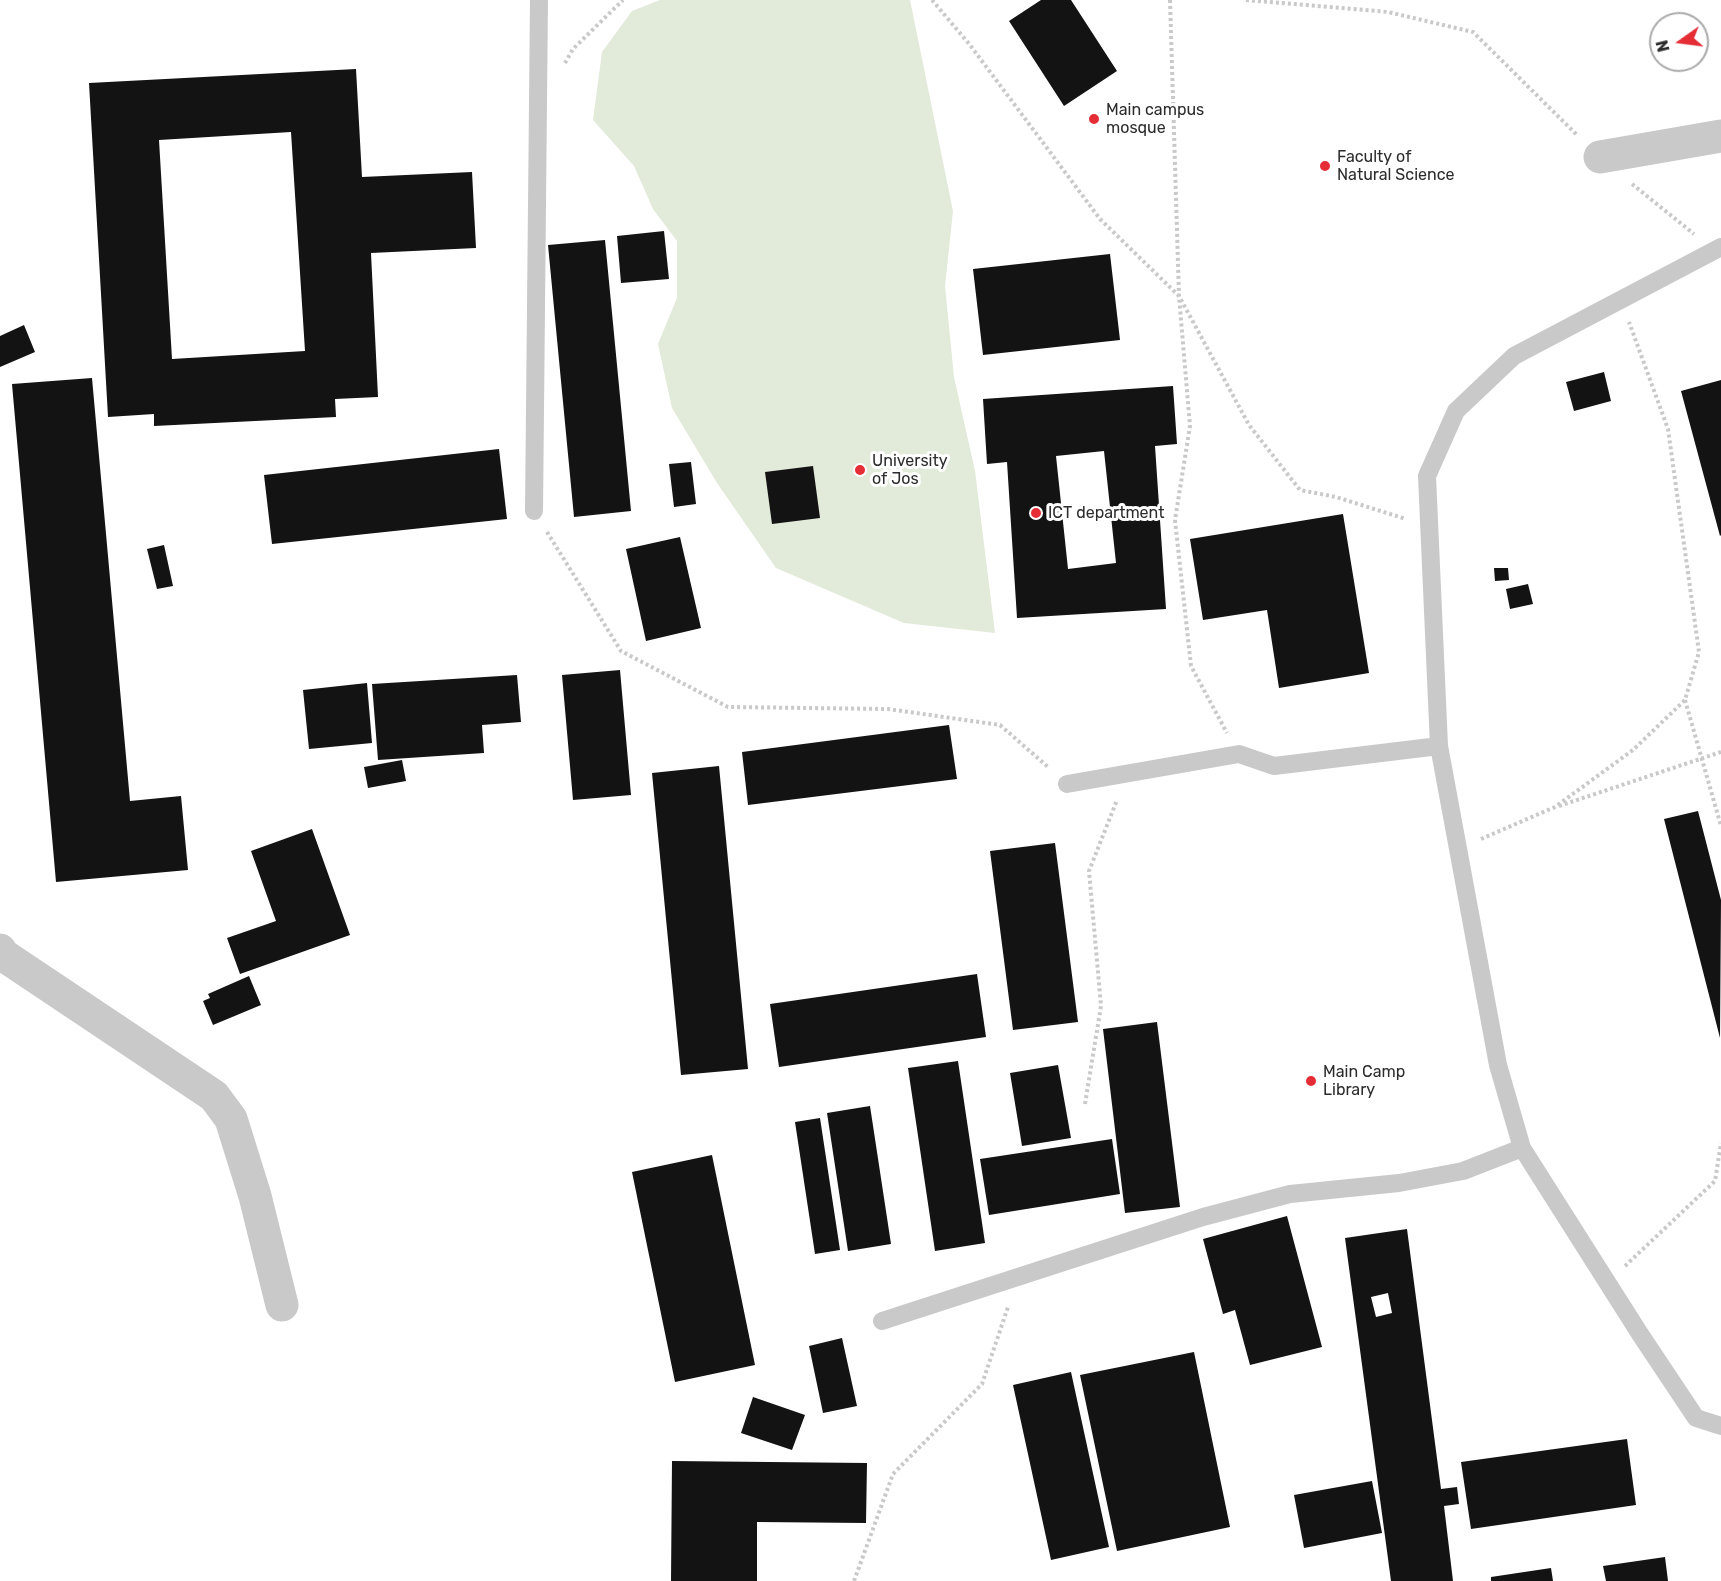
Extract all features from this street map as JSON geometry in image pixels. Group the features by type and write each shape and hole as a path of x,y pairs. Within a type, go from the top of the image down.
{"street":[{"path":"1600,157 1721,136"},
{"path":"0,950 3,955 214,1096 231,1119 255,1196 282,1305"}],"lane":[{"path":"534,511 539,0"},
{"path":"1717,248 1514,356 1456,411 1427,476 1439,746 1498,1065 1522,1148 1696,1418 1721,1426"},
{"path":"1067,784 1239,754 1274,766 1439,746"},
{"path":"882,1322 1203,1217 1290,1194 1399,1183 1463,1171 1522,1148"}],"path":[{"path":"563,68 573,49 623,0"},
{"path":"932,0 970,45 1100,219 1179,296 1249,425 1300,490 1336,497 1429,526"},
{"path":"1170,0 1179,296 1190,426 1175,520 1191,666 1239,754"},
{"path":"1246,0 1388,12 1473,32 1600,157 1717,248"},
{"path":"1555,807 1633,750 1684,700 1699,652 1668,429 1621,299"},
{"path":"534,511 621,651 728,707 888,709 1000,725 1067,784"},
{"path":"1684,700 1721,826"},
{"path":"1458,849 1555,807 1721,752"},
{"path":"1085,1104 1101,1006 1089,871 1127,774"},
{"path":"1607,1282 1715,1181 1721,1143"},
{"path":"854,1581 893,1474 982,1384 1017,1277"}],"green space":[{"path":"660,0 910,0 953,211 945,286 954,377 975,471 995,633 904,623 776,568 717,483 672,408 658,344 677,298 677,241 653,209 634,166 593,120 602,52 632,11"}],"building":[{"path":"1041,0 1071,0 1117,71 1064,106 1009,21"},
{"path":"356,69 362,177 472,172 476,248 371,253 378,397 335,399 336,417 154,426 154,414 108,417 89,83","holes":["291,132 305,351 172,359 159,140"]},
{"path":"664,231 669,279 621,283 617,236"},
{"path":"605,240 631,511 574,517 548,245"},
{"path":"1110,254 1120,340 983,355 973,269"},
{"path":"24,325 35,352 0,367 0,336"},
{"path":"1604,372 1611,401 1574,411 1566,382"},
{"path":"92,378 130,801 181,796 188,870 56,882 12,384"},
{"path":"1721,380 1721,535 1720,536 1681,391"},
{"name":"ICT department","path":"1173,386 1177,444 1155,446 1166,609 1017,618 1007,462 987,464 983,399","holes":["1104,451 1116,563 1068,569 1056,456"]},
{"path":"499,449 507,519 272,544 264,475"},
{"path":"691,462 696,504 674,507 669,464"},
{"path":"813,466 820,518 772,524 765,472"},
{"path":"1343,514 1369,673 1279,688 1267,610 1203,620 1190,539"},
{"path":"680,537 701,628 646,641 626,549"},
{"path":"164,545 173,586 157,589 147,549"},
{"path":"1494,568 1508,568 1509,580 1495,581"},
{"path":"1528,584 1533,604 1510,609 1506,589"},
{"path":"620,670 631,795 573,800 562,675"},
{"path":"517,675 521,722 482,725 484,753 378,760 372,684"},
{"path":"367,683 372,743 309,749 303,690"},
{"path":"949,725 957,779 748,805 742,752"},
{"path":"402,760 406,781 368,788 364,767"},
{"path":"719,766 748,1069 681,1075 652,773"},
{"path":"1698,811 1721,900 1720,1038 1664,819"},
{"path":"312,829 350,935 240,974 227,938 276,921 251,851"},
{"path":"1055,843 1078,1022 1013,1030 990,851"},
{"path":"977,974 986,1037 779,1067 770,1004"},
{"path":"249,976 261,1005 213,1025 203,1001 210,998 208,994"},
{"path":"1157,1022 1180,1207 1125,1213 1103,1029"},
{"path":"958,1061 985,1243 935,1251 908,1068"},
{"path":"1058,1065 1071,1138 1022,1146 1010,1073"},
{"path":"870,1106 891,1244 848,1251 827,1113"},
{"path":"820,1118 840,1250 815,1254 795,1122"},
{"path":"1112,1139 1120,1194 989,1215 980,1159"},
{"path":"712,1155 755,1365 675,1382 632,1172"},
{"path":"1287,1216 1322,1347 1250,1365 1235,1310 1223,1314 1203,1239"},
{"path":"1407,1229 1441,1489 1457,1487 1459,1504 1444,1506 1453,1581 1391,1581 1345,1238","holes":["1388,1293 1392,1313 1376,1317 1371,1297"]},
{"path":"842,1338 857,1406 823,1413 809,1346"},
{"path":"1194,1352 1230,1527 1117,1551 1080,1375"},
{"path":"1071,1372 1109,1547 1051,1560 1013,1385"},
{"path":"753,1397 805,1415 792,1450 741,1433"},
{"path":"1627,1439 1636,1505 1471,1529 1461,1462"},
{"path":"672,1461 867,1463 866,1523 757,1522 757,1581 671,1581"},
{"path":"1372,1481 1382,1533 1304,1548 1294,1495"},
{"path":"1665,1557 1668,1581 1606,1581 1603,1566"},
{"path":"1551,1568 1553,1581 1491,1581 1491,1577"}],"place":[{"name":"Main campus mosque","path":"1094,119"},
{"name":"Faculty of Natural Science","path":"1325,166"},
{"name":"University of Jos","path":"860,470"},
{"name":"ICT department","path":"1036,513"},
{"name":"Main Camp Library","path":"1311,1081"}]}
